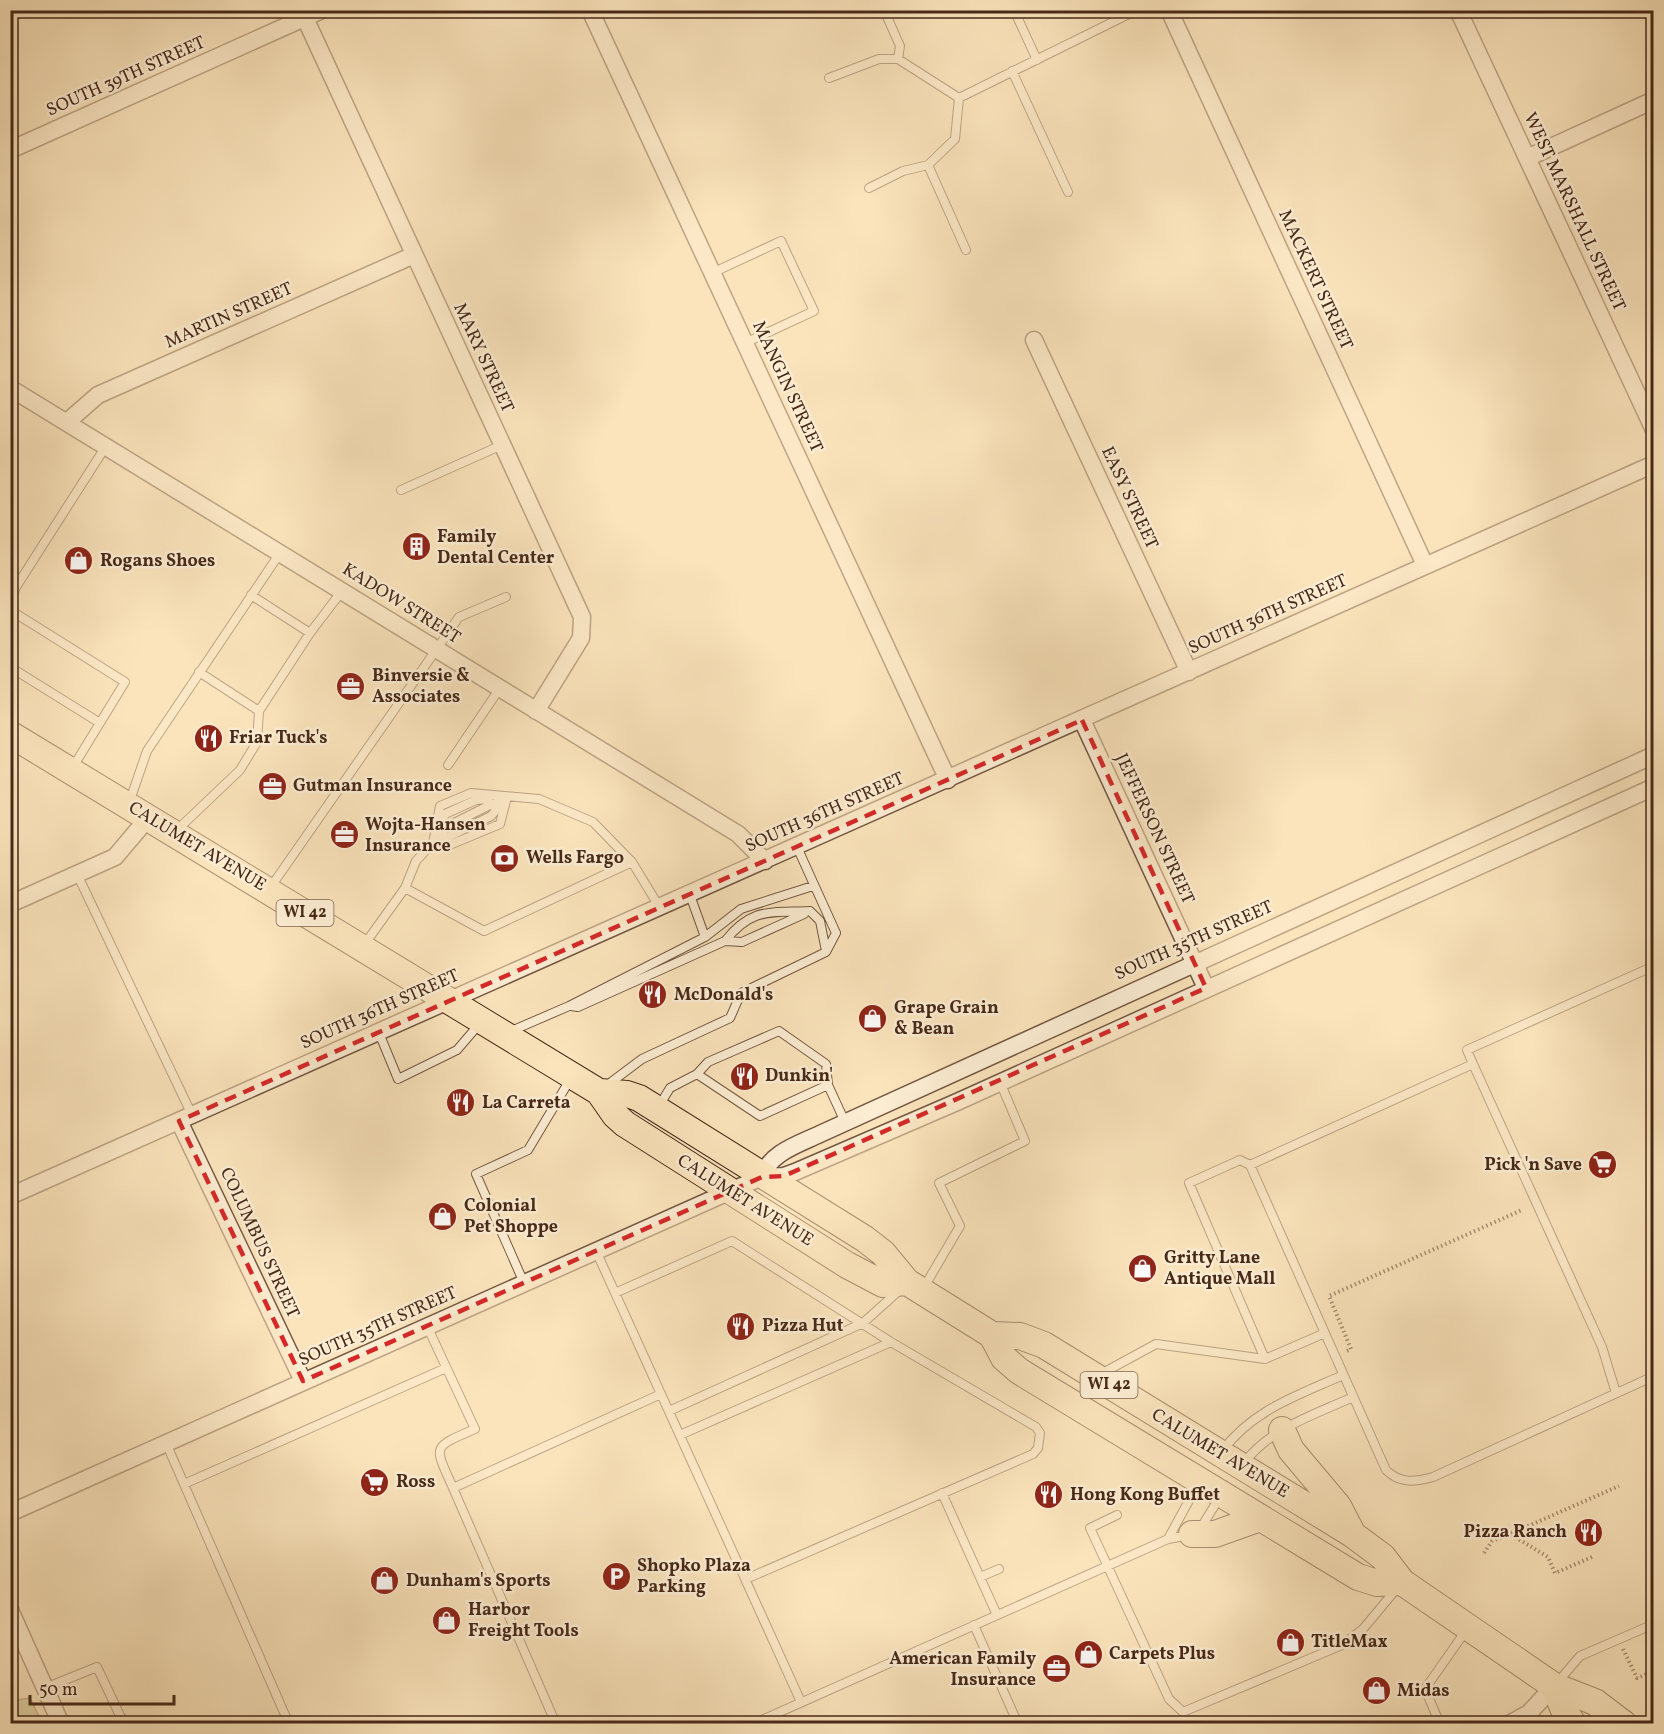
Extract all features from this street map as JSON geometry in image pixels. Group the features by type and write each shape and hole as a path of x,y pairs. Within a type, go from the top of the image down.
{"main road":[{"name":"CALUMET AVENUE","path":"10,734 599,1092 633,1095 872,1243 914,1287 992,1335 1004,1358 1019,1371 1199,1482 1358,1577 1377,1583 1402,1582"},
{"name":"CALUMET AVENUE","path":"599,1092 610,1110 624,1124 871,1279 889,1285 914,1287"},
{"name":"CALUMET AVENUE","path":"992,1335 1020,1335 1034,1340 1352,1534 1383,1557 1402,1582 1554,1686 1595,1702 1624,1724"},
{"path":"1282,1430 1291,1450 1338,1506 1352,1534"},
{"path":"1199,1482 1220,1453"},
{"path":"1221,1495 1241,1467"},
{"path":"1180,1537 1215,1534 1260,1518"},
{"path":"1554,1686 1573,1724"}],"street":[{"name":"SOUTH 39TH STREET","path":"10,150 322,10"},
{"name":"MANGIN STREET","path":"590,10 948,780"},
{"name":"MACKERT STREET","path":"1169,10 1425,565"},
{"name":"WEST MARSHALL STREET","path":"1458,10 1653,430"},
{"name":"MARY STREET","path":"305,18 582,617 581,638 536,711"},
{"path":"1527,158 1653,100"},
{"name":"MARTIN STREET","path":"67,422 98,395 414,255"},
{"name":"EASY STREET","path":"1034,340 1189,672"},
{"name":"KADOW STREET","path":"10,388 738,834 765,861"},
{"name":"SOUTH 36TH STREET","path":"10,1196 1653,464"},
{"name":"JEFFERSON STREET","path":"1082,720 1206,988"},
{"name":"SOUTH 35TH STREET","path":"762,1177 765,1166 785,1150 1653,755"},
{"name":"SOUTH 35TH STREET","path":"10,1513 729,1191 762,1177 784,1176 819,1162 1653,787"},
{"path":"10,904 114,857 138,812"},
{"name":"COLUMBUS STREET","path":"186,1118 303,1382"},
{"path":"10,1610 61,1724"},
{"path":"1509,1724 1529,1713 1554,1686"}],"lane":[{"path":"884,10 900,46 898,59"},
{"path":"1014,10 1037,60"},
{"path":"958,98 1137,10"},
{"path":"829,78 879,59 898,59 958,98"},
{"path":"1012,71 1068,192"},
{"path":"869,188 903,171 928,165 955,139 958,98"},
{"path":"928,165 966,250"},
{"path":"712,273 781,241 810,301 814,311 745,343"},
{"path":"401,490 502,445"},
{"path":"10,605 16,587 106,446"},
{"path":"138,812 147,751 280,553"},
{"path":"173,833 240,770 256,742 259,711 310,633 342,591"},
{"path":"251,595 310,633"},
{"path":"268,891 459,617 506,597"},
{"path":"10,610 125,682 71,770"},
{"path":"10,667 100,723"},
{"path":"199,672 259,711"},
{"path":"448,765 500,688"},
{"path":"433,844 440,806 471,793 539,799 593,822 632,862 660,908"},
{"path":"362,948 405,888 416,861 448,826 507,796"},
{"path":"433,844 452,844 500,824 507,796"},
{"path":"599,1092 642,1059 730,1018 741,993 826,951 836,933 797,847"},
{"path":"405,888 484,932 632,862"},
{"path":"77,874 186,1118"},
{"path":"504,1034 568,1006 705,937 741,909 813,886"},
{"path":"690,895 705,937"},
{"path":"725,941 739,923 758,914 810,911 820,921 826,951"},
{"path":"568,1006 578,1007 725,941 742,942 810,911"},
{"path":"1616,1393 1602,1347 1467,1050 1653,966"},
{"path":"379,1033 398,1079 457,1050 482,1020"},
{"path":"656,1109 670,1088 697,1074 708,1062 779,1031 826,1064 828,1085 845,1122"},
{"path":"1250,1165 1473,1064"},
{"path":"697,1074 760,1116 828,1085"},
{"path":"524,1283 476,1174 528,1150 572,1076"},
{"path":"669,1411 863,1323 891,1301 914,1287 960,1226 939,1183 1025,1141 1000,1082"},
{"path":"1265,1359 1189,1183 1240,1160 1250,1165 1386,1470 1393,1477 1412,1482 1433,1477 1653,1376"},
{"path":"615,1293 732,1241 891,1342 1036,1427 1040,1433 1038,1449 1033,1454 746,1579"},
{"path":"596,1251 801,1702"},
{"path":"427,1326 475,1429 444,1442 438,1455 556,1724"},
{"path":"1096,1377 1111,1366 1156,1344 1265,1359 1325,1333"},
{"path":"680,1435 891,1342"},
{"path":"184,1484 446,1368"},
{"path":"1220,1453 1237,1431 1256,1416 1343,1375"},
{"path":"453,1488 661,1394"},
{"path":"1241,1467 1256,1448 1282,1430 1353,1397"},
{"path":"166,1443 289,1724"},
{"path":"1180,1537 1186,1502 1199,1482"},
{"path":"942,1493 997,1615"},
{"path":"753,1724 1107,1566 1202,1527 1221,1495"},
{"path":"1117,1515 1090,1528 1172,1705 1183,1712 1193,1710 1342,1645 1363,1629 1402,1582"},
{"path":"980,1577 999,1569"},
{"path":"1554,1686 1580,1656 1618,1637 1653,1624"},
{"path":"974,1625 1018,1724"},
{"path":"1440,1724 1425,1689 1469,1626"},
{"path":"45,1688 97,1667 123,1724"}],"path":[{"path":"1347,1351 1351,1349 1329,1296 1522,1210"},
{"path":"1484,1553 1492,1541 1619,1486"},
{"path":"1510,1534 1548,1557 1555,1573 1592,1557"},
{"path":"1618,1637 1637,1678 1653,1671"}],"highlighted area":[{"path":"1082,720 1206,988 784,1176 762,1177 303,1381 179,1121"}],"shaded area":[{"path":"30,1698 42,1723 11,1723 11,1701"}],"place":[{"name":"Family Dental Center","path":"416,547"},
{"name":"Rogans Shoes","path":"79,561"},
{"name":"Binversie & Associates","path":"351,686"},
{"name":"Friar Tuck's","path":"208,738"},
{"name":"Gutman Insurance","path":"272,786"},
{"name":"Wojta-Hansen Insurance","path":"344,835"},
{"name":"Wells Fargo","path":"505,858"},
{"name":"McDonald's","path":"653,995"},
{"name":"Grape Grain & Bean","path":"873,1018"},
{"name":"Dunkin'","path":"744,1076"},
{"name":"La Carreta","path":"461,1103"},
{"name":"Pick 'n Save","path":"1603,1165"},
{"name":"Colonial Pet Shoppe","path":"443,1216"},
{"name":"Gritty Lane Antique Mall","path":"1143,1268"},
{"name":"Pizza Hut","path":"741,1326"},
{"name":"Ross","path":"375,1482"},
{"name":"Hong Kong Buffet","path":"1049,1495"},
{"name":"Pizza Ranch","path":"1588,1532"},
{"name":"Shopko Plaza Parking","path":"616,1576"},
{"name":"Dunham's Sports","path":"385,1581"},
{"name":"Harbor Freight Tools","path":"447,1620"},
{"name":"TitleMax","path":"1290,1642"},
{"name":"Carpets Plus","path":"1088,1654"},
{"name":"American Family Insurance","path":"1057,1669"},
{"name":"Midas","path":"1376,1691"}]}
